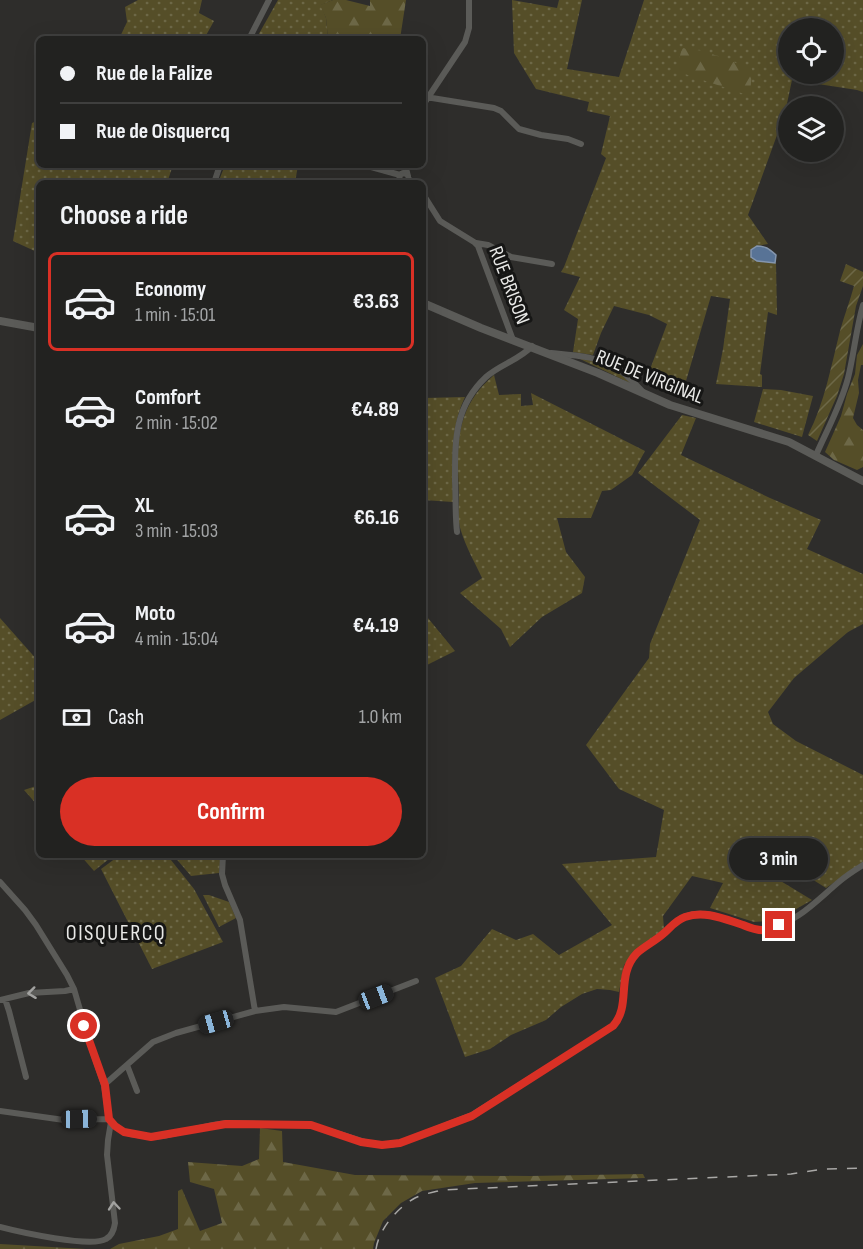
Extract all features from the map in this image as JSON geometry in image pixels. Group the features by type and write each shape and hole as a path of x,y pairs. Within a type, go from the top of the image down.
{"street":[{"path":"251,36 269,0"},
{"path":"426,100 465,42 469,28 469,0"},
{"path":"426,102 449,100 494,108 501,111 519,129 568,139 581,144"},
{"path":"372,168 406,180"},
{"name":"RUE BRISON","path":"426,199 440,221 475,242 488,245 511,257 552,264"},
{"name":"RUE BRISON","path":"475,242 513,340"},
{"name":"RUE DE VIRGINAL","path":"426,304 598,373 670,405 773,436 816,455 863,481"},
{"path":"816,455 845,389 859,336 863,305"},
{"path":"0,321 36,327"},
{"path":"457,532 455,458 459,417 484,378 532,346"},
{"path":"547,353 608,364 623,373 645,395"},
{"path":"223,858 222,874 240,920 255,1011"},
{"path":"110,1120 124,1132 151,1137 219,1124 266,1124 315,1126 372,1144 400,1143 472,1116 613,1026 621,1013 624,982 631,961 637,953 678,920 685,916 711,915 755,929 766,930 792,920 863,865"},
{"path":"0,882 36,925 74,989 105,1085 110,1120 107,1155 115,1223 108,1239 98,1242 42,1237 0,1227"},
{"path":"105,1085 144,1048 176,1033 255,1011 284,1007 336,1012 416,981"},
{"path":"26,1077 9,1011 2,1000 29,993 74,989"},
{"path":"127,1065 137,1091"},
{"path":"0,1111 64,1120 110,1120"}],"green space":[{"path":"138,0 202,0 199,13 214,21 206,36 120,36 127,22 125,7"},
{"path":"278,0 333,0 321,5 326,18 328,36 258,36"},
{"path":"333,0 346,0 370,6 370,0 406,0 400,36 328,36 326,18 320,5"},
{"path":"512,0 557,8 559,0 582,0 567,69 619,77 644,0 863,0 863,92 818,84 844,84 844,18 778,18 778,84 791,84 789,96 778,96 778,132 748,215 768,244 756,246 750,250 751,258 776,263 777,315 768,312 760,374 762,375 762,387 716,384 730,299 711,296 686,381 649,372 667,324 649,315 614,306 593,355 573,352 578,319 564,310 580,277 561,272 606,158 601,154 610,116 587,111 589,102 536,89 514,53"},
{"path":"682,48 704,51 752,69 750,96 676,71"},
{"path":"36,121 36,168 172,168 168,180 36,180 36,252 13,241 32,123"},
{"path":"224,168 298,168 296,180 219,180"},
{"path":"846,264 863,272 863,286 856,306 844,374 817,441 808,435 823,397 854,286 840,281"},
{"path":"863,344 863,365 861,365 858,380 859,393 853,418 863,430 863,467 857,470 834,460 825,452 841,416 855,374 857,355"},
{"path":"578,358 607,366 632,384"},
{"path":"494,375 499,395 521,394 521,406 533,405 531,393 645,451 632,475 611,490 602,491 591,518 557,518 566,552 585,577 582,593 542,617 510,647 501,629 460,593 482,578 465,543 459,522 458,460 461,429 471,401"},
{"path":"763,389 813,396 802,437 754,422"},
{"path":"465,397 454,435 453,502 426,500 426,398"},
{"path":"682,415 696,418 681,455 821,520 807,549 863,574 863,624 848,632 794,678 768,712 773,724 796,741 863,775 863,863 826,888 788,864 779,880 812,900 777,920 754,922 710,908 723,883 692,876 663,916 664,929 639,948 624,965 619,992 597,989 582,994 546,1020 511,1035 490,1049 465,1057 435,978 461,966 492,929 516,940 533,934 559,955 612,925 562,864 656,857 664,810 619,789 586,745 649,658 650,644 700,520 638,473"},
{"path":"426,616 455,651 426,666"},
{"path":"0,618 36,659 36,700 0,720"},
{"path":"36,786 36,804 24,790"},
{"path":"83,858 110,858 94,871"},
{"path":"116,858 169,858 194,889 223,942 152,969 101,869"},
{"path":"176,858 221,858 219,873 191,876"},
{"path":"203,895 229,902 236,918 219,927"},
{"path":"260,1128 282,1131 283,1162 355,1175 643,1174 645,1178 475,1183 422,1191 401,1203 383,1221 373,1249 110,1249 119,1244 159,1236 178,1229 178,1191 182,1189 200,1231 222,1223 214,1189 190,1182 188,1162 242,1166 259,1159"},
{"path":"0,1244 86,1249 0,1249"}],"water":[{"path":"757,246 767,248 776,255 775,263 757,261 751,257 751,250"}],"railway":[{"path":"376,1249 385,1227 402,1207 418,1197 442,1190 791,1174 824,1169 863,1168"}],"district":[{"name":"OISQUERCQ","path":"116,932"}],"route":[{"path":"84,1026 105,1085 109,1119 124,1132 151,1137 226,1124 311,1125 361,1142 390,1145 472,1116 613,1026 621,1013 624,982 631,961 637,953 685,916 711,915 755,929 766,930 779,925"}]}
